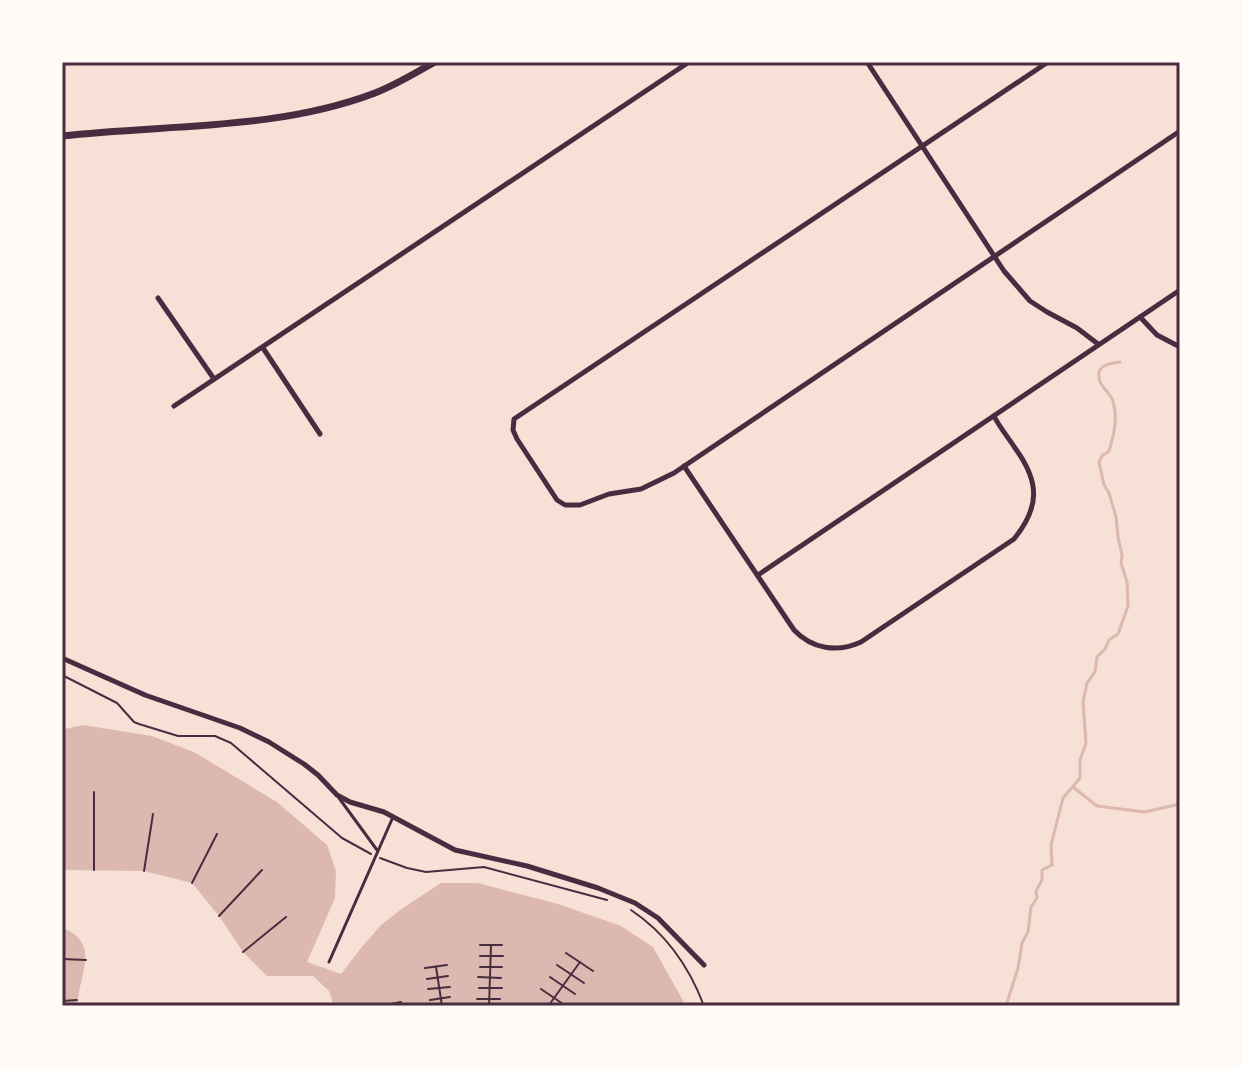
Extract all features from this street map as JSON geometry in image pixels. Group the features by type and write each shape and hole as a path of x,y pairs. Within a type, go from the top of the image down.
{"street":[{"path":"62,136 220,125 309,113 379,92 435,62"},
{"path":"174,406 689,62"},
{"path":"867,62 1004,271 1030,301 1098,344"},
{"path":"1048,62 514,419 513,430 557,500 565,505 580,505 609,494 641,489 663,479 1180,131"},
{"path":"758,575 1180,290"},
{"path":"158,298 214,380"},
{"path":"1140,317 1157,335 1180,347"},
{"path":"263,348 320,434"},
{"path":"684,466 794,630 815,645 837,649 853,646 905,613 1014,539 1027,521 1034,502 1031,477 994,416"},
{"path":"62,658 145,695 240,728 269,742 304,764 337,795 393,817 455,850 562,876 635,903 658,918 704,965"}],"lane":[{"path":"337,795 378,851"},
{"path":"329,962 393,817"}],"path":[{"path":"62,675 117,703 139,724 178,736 215,736 231,743 342,838 370,854"},
{"path":"94,792 94,870"},
{"path":"144,871 153,814"},
{"path":"192,883 217,834"},
{"path":"383,858 426,872 484,867 611,901"},
{"path":"219,916 262,870"},
{"path":"626,906 659,931 674,948 704,1006"},
{"path":"243,952 286,917"},
{"path":"480,945 502,945"},
{"path":"489,1006 491,946"},
{"path":"566,953 593,971"},
{"path":"480,956 503,956"},
{"path":"62,959 86,960"},
{"path":"549,1005 580,962"},
{"path":"425,968 447,965"},
{"path":"557,965 584,983"},
{"path":"436,967 442,1006"},
{"path":"480,967 502,967"},
{"path":"427,979 448,976"},
{"path":"478,977 501,978"},
{"path":"550,977 575,994"},
{"path":"428,989 450,987"},
{"path":"479,988 502,988"},
{"path":"541,989 566,1006"},
{"path":"430,1000 450,997"},
{"path":"477,999 500,999"},
{"path":"62,1001 77,1000"},
{"path":"381,1006 401,1002"}],"shaded area":[{"path":"83,725 152,736 194,752 277,802 327,845 336,871 335,898 307,962 341,974 381,925 403,908 441,883 478,883 558,904 621,926 653,947 686,1006 334,1006 329,991 313,976 267,976 243,952 192,883 144,871 62,870 62,738 65,729"},
{"path":"62,928 82,942 85,951 77,1006 62,1006"}],"waterway":[{"path":"1006,1006 1022,943 1028,932 1031,907 1042,880 1042,870 1052,865 1051,845 1063,798 1080,778 1080,760 1086,743 1083,702 1087,683 1095,672 1097,657 1109,640 1118,634 1128,606 1116,517 1099,462 1109,451 1115,420 1113,401 1100,381 1099,373 1104,366 1120,362"},
{"path":"1073,787 1097,806 1145,812 1180,804"}]}
